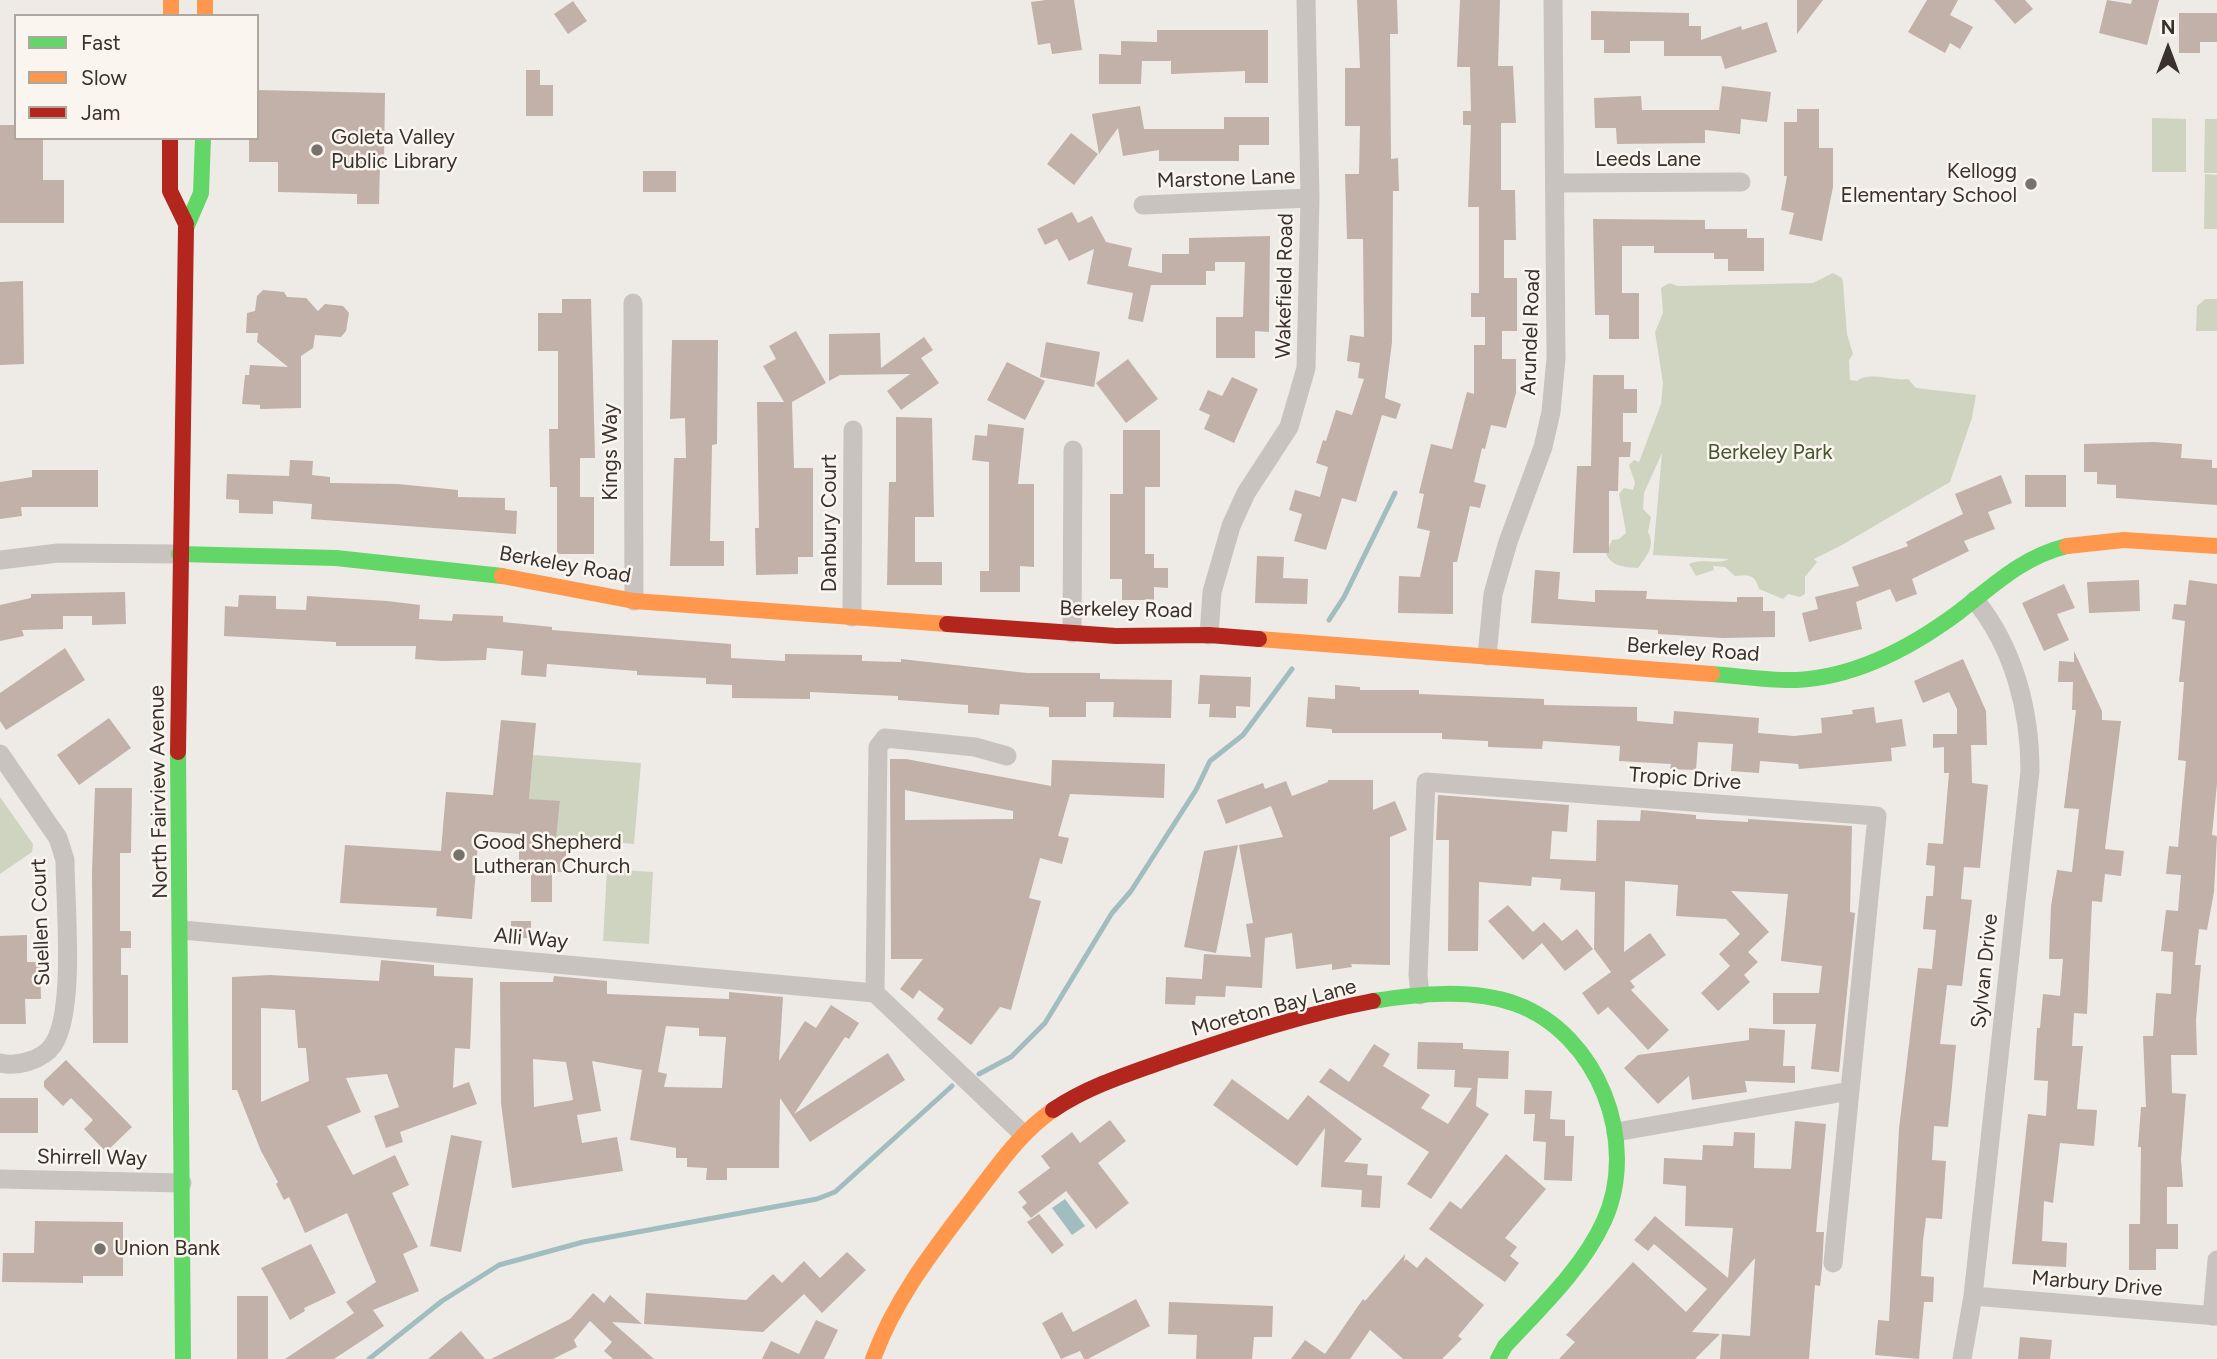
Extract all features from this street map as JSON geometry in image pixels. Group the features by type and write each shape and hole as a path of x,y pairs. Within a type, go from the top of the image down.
{"street":[{"name":"Wakefield Road","path":"1209,635 1212,592 1231,526 1246,493 1289,427 1300,397 1309,339 1310,198 1306,0"},
{"name":"Arundel Road","path":"1486,656 1493,594 1500,567 1530,486 1551,412 1556,358 1553,0"},
{"name":"North Fairview Avenue","path":"170,140 170,191 186,224"},
{"name":"North Fairview Avenue","path":"183,1359 179,554 186,224 201,193 203,140"},
{"name":"Leeds Lane","path":"1556,183 1741,182"},
{"name":"Marstone Lane","path":"1143,205 1310,198"},
{"name":"Kings Way","path":"633,303 634,601"},
{"name":"Danbury Court","path":"852,617 853,430"},
{"path":"1072,633 1073,450"},
{"name":"Berkeley Road","path":"0,561 58,553 258,555 469,572 519,579 577,594 634,601 1072,633 1209,635 1747,677 1817,678 1870,665 1909,647 2030,558 2078,543 2137,539 2217,546"},
{"name":"Sylvan Drive","path":"1962,1359 1973,1297 2030,771 2028,723 2008,653 1990,619 1975,600"},
{"path":"1007,756 975,747 885,738 878,747 875,993 1023,1134"},
{"name":"Suellen Court","path":"0,754 58,838 65,860 66,994 62,1026 52,1046 36,1059 9,1065 0,1063"},
{"name":"Tropic Drive","path":"1420,995 1418,975 1426,782 1877,816 1833,1263"},
{"name":"Alli Way","path":"182,930 875,993"},
{"name":"Moreton Bay Lane","path":"873,1359 892,1311 913,1277 1023,1134 1049,1113 1104,1082 1211,1045 1338,1008 1420,995 1464,994 1503,999 1533,1013 1564,1033 1585,1056 1600,1084 1616,1132 1620,1172 1605,1220 1584,1255 1505,1346 1498,1359"},
{"path":"1616,1132 1850,1091"},
{"name":"Shirrell Way","path":"0,1179 182,1183"},
{"path":"2215,1316 2217,1260"},
{"name":"Marbury Drive","path":"1973,1297 2215,1316"}],"green space":[{"path":"2152,118 2186,119 2186,172 2152,172"},
{"path":"2205,119 2217,119 2217,173 2204,173"},
{"path":"2205,174 2217,175 2217,229 2204,229"},
{"name":"Berkeley Park","path":"1833,273 1842,278 1843,282 1847,334 1853,354 1849,360 1850,380 1857,381 1874,376 1908,379 1916,388 1976,395 1972,418 1950,482 1814,559 1817,562 1805,577 1805,594 1800,597 1788,594 1783,599 1759,589 1756,580 1751,576 1735,576 1725,567 1713,566 1714,570 1696,576 1689,564 1729,559 1653,555 1662,453 1644,493 1643,509 1651,517 1648,532 1651,542 1649,551 1638,568 1619,566 1612,562 1606,554 1612,540 1619,539 1626,533 1619,494 1624,488 1633,490 1635,483 1629,465 1634,460 1639,462 1661,404 1663,383 1655,332 1663,313 1661,288 1669,283 1678,286 1813,283"},
{"path":"2205,299 2217,299 2217,331 2196,331 2197,306"},
{"path":"533,755 641,763 634,844 556,838 560,802 529,799"},
{"path":"0,797 33,844 32,852 0,874"},
{"path":"607,869 653,872 649,944 603,941"}],"water":[{"path":"1065,1199 1085,1226 1072,1235 1052,1208"}],"building":[{"path":"1074,0 1082,50 1052,54 1050,43 1038,45 1031,2"},
{"path":"1357,0 1397,0 1398,34 1390,34 1391,159 1398,158 1399,191 1393,191 1392,342 1385,398 1401,404 1396,419 1382,415 1356,502 1342,498 1326,550 1294,541 1302,514 1289,510 1295,490 1320,497 1328,467 1316,463 1323,440 1326,441 1336,410 1352,415 1364,379 1358,378 1360,363 1347,361 1350,335 1364,337 1363,239 1347,239 1345,174 1359,174 1360,126 1345,126 1345,68 1360,68"},
{"path":"1460,0 1500,0 1498,66 1513,66 1516,123 1501,123 1501,190 1515,190 1516,240 1504,240 1504,278 1517,278 1517,331 1502,331 1502,359 1516,359 1516,393 1506,428 1491,425 1485,449 1482,448 1474,482 1486,485 1480,508 1470,506 1457,562 1453,562 1453,614 1398,613 1399,576 1420,577 1430,531 1417,528 1424,494 1419,493 1431,444 1452,449 1467,392 1474,394 1474,345 1485,345 1485,317 1471,317 1471,293 1479,293 1479,207 1468,207 1471,125 1463,125 1463,111 1471,111 1470,67 1457,67"},
{"path":"1797,0 1823,0 1797,34"},
{"path":"1927,0 1958,0 1950,15 1973,27 1960,49 1950,43 1945,53 1908,32"},
{"path":"1994,0 2025,0 2033,9 2015,24"},
{"path":"2107,0 2131,4 2132,0 2159,0 2147,45 2099,33"},
{"path":"573,1 587,21 568,34 554,14"},
{"path":"1591,11 1689,13 1689,26 1701,26 1701,40 1741,26 1742,30 1767,22 1777,52 1725,69 1721,56 1664,56 1664,41 1630,41 1630,53 1604,53 1604,40 1591,40"},
{"path":"2179,13 2217,13 2217,42 2200,42 2200,53 2179,53"},
{"path":"1157,30 1268,30 1268,83 1245,83 1245,71 1171,74 1171,61 1142,61 1141,84 1099,84 1099,54 1121,55 1121,41 1157,42"},
{"path":"526,70 540,70 540,85 553,85 553,116 526,116"},
{"path":"1722,86 1771,92 1767,122 1741,119 1740,134 1705,130 1705,143 1617,144 1616,128 1595,128 1594,98 1641,96 1642,110 1719,110"},
{"name":"Goleta Valley Public Library","path":"259,90 385,93 384,164 380,164 379,204 357,204 357,194 278,192 278,162 249,162 249,140 259,140"},
{"path":"1140,106 1144,129 1224,129 1224,117 1269,117 1269,145 1239,145 1239,161 1159,161 1159,150 1123,156 1118,128 1099,154 1092,114"},
{"path":"1797,109 1819,109 1819,148 1833,148 1833,187 1822,241 1789,234 1794,213 1781,210 1787,176 1784,176 1784,122 1797,122"},
{"path":"0,125 14,125 14,140 43,140 43,180 64,180 64,223 0,223"},
{"path":"1071,133 1098,154 1074,185 1047,164"},
{"path":"643,171 676,171 676,192 643,192"},
{"path":"1072,212 1078,223 1092,216 1106,242 1132,248 1128,266 1162,273 1162,254 1189,254 1189,238 1270,236 1269,332 1255,331 1255,358 1216,358 1216,317 1243,317 1245,262 1215,262 1215,271 1206,271 1206,285 1151,285 1143,322 1128,319 1133,293 1087,284 1094,249 1069,261 1057,239 1045,245 1037,229"},
{"path":"1593,219 1705,220 1705,229 1747,229 1747,238 1764,238 1764,271 1728,271 1728,259 1714,259 1714,253 1654,253 1654,246 1622,246 1622,293 1639,293 1639,339 1609,339 1609,315 1595,315"},
{"path":"23,281 24,364 0,365 0,282"},
{"path":"263,290 284,292 287,297 306,298 318,311 325,304 343,306 349,313 346,331 341,337 315,335 313,348 301,356 301,408 260,409 260,405 242,404 245,375 249,375 250,365 288,367 257,342 258,333 246,333 247,313 255,311 257,296"},
{"path":"562,299 591,299 595,458 580,458 580,497 594,497 594,554 557,554 557,487 550,487 549,429 558,429 558,351 538,351 538,313 562,313"},
{"path":"796,331 826,383 792,402 794,468 813,468 813,557 798,557 798,574 756,575 755,528 759,528 757,402 784,402 763,366 776,359 769,346"},
{"path":"880,333 881,368 924,337 933,350 921,358 939,383 901,410 887,391 910,374 840,375 829,381 829,334"},
{"path":"672,340 718,340 717,444 712,445 710,541 724,541 724,566 670,566 674,458 686,458 685,418 670,419"},
{"path":"1046,342 1100,352 1094,387 1040,377"},
{"path":"1128,359 1158,399 1126,423 1096,383"},
{"path":"1007,362 1045,381 1025,420 987,400"},
{"path":"1593,375 1624,375 1624,389 1637,389 1637,413 1623,413 1623,442 1631,442 1630,457 1619,457 1618,491 1609,491 1609,553 1573,553 1577,466 1591,466"},
{"path":"1232,377 1258,389 1234,443 1204,429 1210,415 1199,410 1208,390 1222,396"},
{"path":"896,417 932,418 934,517 915,517 915,562 942,562 942,585 887,585 889,482 896,482"},
{"path":"988,424 1024,428 1018,484 1034,484 1034,567 1020,566 1020,592 980,592 980,571 989,571 989,462 972,460 975,435 987,436"},
{"path":"1123,430 1160,430 1160,487 1145,487 1145,554 1154,554 1154,568 1168,568 1168,588 1154,587 1154,600 1122,600 1122,579 1110,579 1110,494 1123,494"},
{"path":"2084,444 2182,444 2181,458 2212,460 2212,468 2217,468 2217,505 2116,498 2116,485 2097,484 2097,472 2084,472"},
{"path":"290,460 313,461 312,475 330,477 330,483 398,484 458,490 458,497 505,498 505,510 517,511 516,534 311,519 312,504 273,501 273,514 239,513 239,500 226,499 227,474 289,476"},
{"path":"32,470 98,470 98,507 21,507 22,516 0,519 0,482 32,477"},
{"path":"2001,475 2012,503 1988,512 1995,529 1964,541 1969,551 1912,579 1917,594 1896,602 1890,589 1856,602 1862,629 1809,642 1802,613 1818,609 1815,597 1859,586 1852,567 1908,546 1906,542 1963,514 1955,494"},
{"path":"2025,475 2066,475 2066,507 2025,507"},
{"path":"1257,556 1284,557 1283,578 1308,579 1307,604 1255,603"},
{"path":"1535,570 1560,572 1558,599 1595,602 1595,590 1647,591 1646,599 1737,602 1737,597 1763,597 1763,611 1775,611 1775,637 1723,638 1658,634 1658,630 1531,623"},
{"path":"2139,580 2140,611 2089,613 2087,582"},
{"path":"2189,580 2217,584 2217,784 2212,835 2217,836 2214,892 2207,930 2199,929 2195,965 2201,965 2196,1020 2197,1055 2171,1055 2172,1093 2186,1094 2181,1159 2183,1187 2167,1187 2167,1224 2178,1224 2178,1249 2156,1249 2156,1270 2129,1270 2129,1224 2140,1224 2141,1147 2138,1147 2141,1107 2146,1107 2143,1036 2153,1036 2156,993 2171,994 2173,952 2161,951 2166,910 2178,911 2181,875 2166,874 2169,846 2178,847 2186,761 2178,760 2184,682 2179,682 2185,621 2172,619 2174,604 2186,605"},
{"path":"2064,584 2075,608 2057,614 2069,640 2044,651 2022,603"},
{"path":"125,592 126,624 92,625 92,616 63,616 63,629 22,630 24,636 0,641 0,605 31,598 31,594"},
{"path":"239,595 276,596 276,609 306,610 307,596 387,601 420,605 419,619 452,621 453,614 503,616 503,622 552,627 552,630 731,644 731,658 785,661 785,654 862,655 862,661 901,662 901,659 1027,673 1100,673 1100,679 1172,680 1171,718 1113,717 1114,702 1086,702 1086,717 1049,717 1049,707 1000,704 999,715 968,713 968,705 898,700 898,696 810,692 810,699 732,698 732,685 706,684 706,678 637,675 637,671 547,664 546,677 521,675 523,651 487,648 486,660 442,661 415,659 416,646 336,646 336,642 224,636 225,606 238,607"},
{"path":"65,648 85,680 6,730 0,721 0,693"},
{"path":"2074,651 2102,711 2102,720 2121,721 2105,849 2124,851 2121,876 2105,874 2102,902 2092,901 2087,1014 2074,1013 2072,1046 2083,1046 2077,1109 2097,1110 2094,1146 2060,1143 2053,1203 2044,1201 2042,1241 2067,1243 2066,1267 2012,1264 2028,1114 2046,1116 2048,1081 2034,1080 2037,1028 2040,1028 2043,994 2060,996 2063,959 2049,959 2051,906 2057,870 2072,872 2079,809 2064,808 2076,710 2072,710 2073,682 2058,682 2059,661 2074,662"},
{"path":"1963,659 1986,711 1987,745 1971,745 1972,783 1988,785 1980,868 1964,867 1961,899 1972,900 1962,986 1947,985 1940,1044 1956,1045 1948,1127 1934,1126 1932,1160 1946,1161 1942,1219 1926,1218 1923,1241 1921,1276 1934,1277 1933,1302 1924,1302 1919,1359 1875,1355 1878,1320 1889,1321 1899,1129 1918,968 1932,969 1936,930 1923,929 1926,896 1933,896 1935,866 1926,865 1928,843 1943,844 1949,773 1944,773 1944,747 1933,748 1933,734 1957,734 1957,709 1949,692 1923,703 1914,681"},
{"path":"1200,675 1251,677 1250,707 1236,706 1236,718 1209,717 1210,704 1198,704"},
{"path":"1335,685 1360,687 1360,690 1419,690 1419,694 1544,699 1544,705 1637,707 1637,721 1673,724 1674,711 1759,718 1758,733 1794,736 1822,733 1821,718 1853,714 1852,710 1874,707 1876,723 1902,719 1906,746 1891,748 1892,761 1799,769 1798,764 1760,761 1759,773 1731,771 1733,744 1698,742 1696,770 1670,769 1671,764 1619,761 1620,746 1543,741 1542,749 1488,747 1488,741 1442,739 1442,733 1332,733 1332,729 1306,727 1308,697 1335,699"},
{"path":"109,718 131,748 79,785 57,755"},
{"path":"501,720 536,723 529,799 560,801 555,850 566,850 566,872 552,872 552,902 531,902 531,872 519,872 519,834 479,831 472,919 436,916 437,908 340,903 345,845 441,851 446,792 493,795"},
{"path":"890,759 906,759 1051,786 1052,760 1165,764 1164,798 1070,794 1058,836 1069,838 1062,864 1040,858 1029,898 1041,901 1011,1010 1000,1007 971,1045 937,1019 944,1009 919,990 913,999 900,989 923,959 891,959","holes":["905,790 1013,811 1013,819 905,820"]},
{"path":"1328,780 1373,780 1373,810 1395,801 1407,830 1390,837 1390,965 1351,964 1352,967 1332,970 1332,964 1296,969 1292,933 1265,938 1262,988 1226,986 1225,997 1196,996 1195,1005 1165,1004 1166,977 1202,979 1204,954 1251,957 1246,924 1253,923 1239,845 1283,837 1271,806 1226,824 1217,800 1263,783 1265,789 1286,781 1292,796"},
{"path":"95,788 132,788 131,853 120,853 120,931 131,931 131,948 121,948 121,975 128,975 128,1043 93,1043 92,871"},
{"path":"1438,795 1569,805 1567,832 1552,831 1550,859 1596,861 1597,820 1640,821 1641,810 1696,815 1696,819 1748,822 1748,819 1852,826 1850,912 1855,913 1839,1072 1811,1069 1816,1024 1773,1024 1773,993 1819,993 1822,966 1781,961 1788,894 1731,891 1769,932 1748,952 1758,962 1744,975 1750,982 1718,1011 1701,993 1730,966 1719,954 1740,934 1726,919 1676,916 1678,885 1625,881 1624,952 1650,933 1666,955 1630,981 1635,987 1631,990 1669,1030 1648,1050 1608,1007 1598,1015 1582,993 1611,972 1594,949 1595,892 1560,890 1561,879 1532,877 1531,886 1479,882 1478,951 1448,951 1449,840 1436,840"},
{"path":"1238,845 1216,953 1184,947 1204,851"},
{"path":"1508,905 1533,932 1544,922 1562,941 1577,929 1593,949 1565,971 1542,943 1523,960 1488,921"},
{"path":"511,921 531,921 531,938 511,938"},
{"path":"27,935 27,962 40,962 41,999 25,999 26,1024 0,1024 0,936"},
{"path":"381,960 434,965 434,976 473,978 470,1049 455,1048 453,1088 469,1082 477,1104 400,1132 403,1142 386,1148 374,1116 399,1107 387,1074 346,1078 361,1112 327,1126 353,1175 395,1155 409,1185 392,1193 418,1247 403,1254 419,1291 373,1310 384,1326 334,1359 285,1359 354,1313 346,1302 376,1282 347,1213 305,1233 289,1197 284,1200 276,1184 278,1182 261,1151 237,1090 232,1090 232,977 270,975 379,981","holes":["261,1008 295,1010 298,1048 306,1048 309,1081 261,1102"]},
{"path":"554,976 607,981 607,994 729,999 729,992 783,997 779,1061 805,1021 816,1028 831,1005 859,1023 849,1039 845,1037 794,1114 888,1053 905,1080 810,1142 780,1098 779,1168 727,1168 727,1180 706,1180 707,1168 687,1167 687,1158 676,1158 676,1148 630,1140 642,1070 592,1061 601,1111 577,1115 582,1143 617,1137 623,1171 512,1188 501,1103 500,982 553,982","holes":["666,1026 699,1028 699,1036 726,1037 722,1088 664,1087 667,1074 658,1072","533,1059 566,1062 573,1100 534,1107"]},
{"path":"1749,1028 1785,1030 1783,1066 1795,1066 1795,1083 1745,1081 1747,1092 1692,1100 1689,1076 1658,1104 1624,1068 1638,1055 1749,1040"},
{"path":"1418,1042 1463,1043 1463,1049 1509,1051 1508,1079 1478,1078 1476,1106 1489,1114 1431,1199 1407,1184 1429,1152 1319,1082 1330,1068 1349,1082 1374,1044 1390,1054 1383,1066 1430,1095 1421,1108 1448,1124 1472,1088 1454,1087 1455,1070 1417,1069"},
{"path":"66,1060 132,1127 106,1152 84,1129 93,1120 71,1098 63,1106 44,1087 44,1081"},
{"path":"1232,1079 1288,1120 1308,1095 1362,1139 1344,1162 1368,1164 1367,1175 1382,1176 1380,1208 1361,1207 1362,1190 1321,1187 1325,1128 1297,1166 1213,1105"},
{"path":"1525,1090 1552,1091 1550,1119 1565,1120 1565,1136 1574,1136 1572,1181 1544,1180 1546,1142 1533,1141 1535,1114 1524,1114"},
{"path":"0,1098 38,1098 38,1133 0,1133"},
{"path":"1110,1120 1126,1141 1098,1163 1129,1203 1096,1229 1066,1191 1031,1218 1022,1207 1027,1203 1018,1192 1050,1168 1041,1156 1072,1132 1080,1143"},
{"path":"1795,1121 1826,1124 1816,1232 1824,1232 1822,1268 1820,1286 1815,1285 1809,1359 1720,1359 1722,1334 1750,1336 1755,1258 1692,1332 1720,1334 1695,1359 1559,1359 1575,1342 1566,1335 1633,1262 1686,1312 1707,1289 1654,1244 1648,1251 1634,1240 1655,1216 1728,1278 1733,1228 1685,1226 1686,1186 1663,1184 1664,1158 1702,1160 1703,1145 1733,1146 1734,1132 1755,1133 1754,1168 1791,1169"},
{"path":"451,1135 482,1141 461,1252 430,1246"},
{"path":"1506,1154 1546,1189 1505,1238 1517,1247 1510,1256 1519,1263 1505,1282 1429,1229 1450,1201 1461,1209"},
{"path":"1039,1214 1064,1245 1052,1254 1027,1222"},
{"path":"35,1221 123,1222 123,1276 83,1276 83,1283 2,1282 3,1253 34,1253"},
{"path":"311,1244 336,1293 304,1308 305,1311 290,1320 261,1268"},
{"path":"847,1252 866,1270 822,1313 804,1294 763,1332 644,1324 646,1293 746,1300 773,1274 782,1283 804,1261 820,1278"},
{"path":"1405,1254 1404,1262 1406,1259 1417,1268 1426,1257 1484,1305 1458,1336 1462,1339 1442,1359 1403,1359 1370,1330 1350,1359 1291,1359 1305,1340 1325,1354 1363,1299 1365,1301"},
{"path":"593,1293 604,1303 610,1295 642,1324 612,1322 654,1359 613,1359 604,1351 612,1342 590,1321 574,1340 577,1347 553,1359 491,1359 570,1319"},
{"path":"237,1296 268,1296 268,1359 237,1359"},
{"path":"1136,1299 1150,1326 1088,1359 1084,1359 1080,1351 1061,1359 1042,1323 1062,1312 1073,1332"},
{"path":"1169,1302 1273,1306 1272,1337 1254,1337 1252,1359 1196,1359 1197,1335 1168,1334"},
{"path":"816,1320 838,1330 824,1359 762,1359 771,1341 799,1354"},
{"path":"461,1331 485,1359 428,1359"},
{"path":"2020,1337 2052,1340 2050,1359 2018,1359"}],"waterway":[{"path":"1329,620 1344,597 1395,493"},
{"path":"979,1074 1011,1057 1045,1023 1112,913 1131,891 1196,790 1210,761 1243,735 1292,669"},
{"path":"369,1359 442,1301 499,1265 583,1242 817,1199 835,1192 952,1086"}],"traffic: fast":[{"path":"186,228 201,193 203,140"},
{"path":"1712,674 1797,680 1819,678 1862,666 1922,637 2022,565 2067,546"},
{"path":"179,554 336,558 502,576"},
{"path":"178,752 183,1359"},
{"path":"1373,1001 1408,996 1463,994 1516,1004 1545,1019 1569,1039 1589,1065 1604,1094 1614,1126 1617,1158 1614,1190 1604,1221 1572,1272 1505,1346 1498,1359"}],"traffic: slow":[{"path":"171,0 171,14"},
{"path":"205,0 205,14"},
{"path":"2067,546 2124,540 2217,546"},
{"path":"502,576 634,601 947,624"},
{"path":"1259,639 1712,674"},
{"path":"873,1359 893,1314 932,1253 1011,1149 1053,1110"}],"traffic: jam":[{"path":"170,140 170,191 186,224"},
{"path":"178,752 186,228"},
{"path":"947,624 1116,636 1209,635 1259,639"},
{"path":"1053,1110 1097,1086 1176,1057 1298,1019 1373,1001"}],"place":[{"name":"Goleta Valley Public Library","path":"317,150"},
{"name":"Kellogg Elementary School","path":"2031,184"},
{"name":"Good Shepherd Lutheran Church","path":"459,855"},
{"name":"Union Bank","path":"100,1249"}]}
